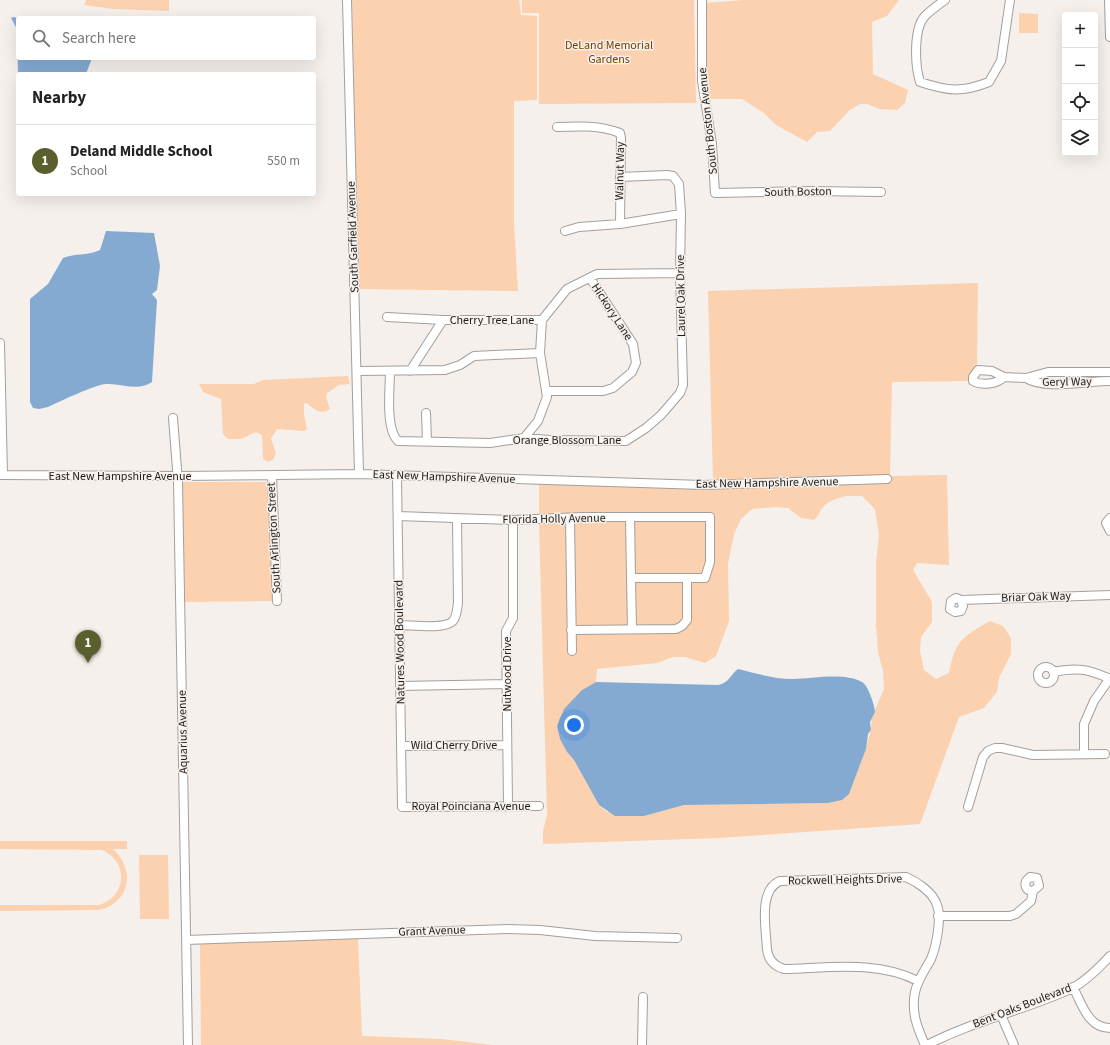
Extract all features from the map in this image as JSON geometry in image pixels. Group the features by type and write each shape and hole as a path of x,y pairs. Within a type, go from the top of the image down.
{"street":[{"name":"South Garfield Avenue","path":"347,0 358,371 359,474"},
{"name":"South Boston Avenue","path":"702,0 702,81 712,144 714,193"},
{"path":"945,0 924,17 920,26 916,59 917,71 920,82 942,89 969,90 989,82 1001,61 1010,0"},
{"path":"1109,0 1110,38"},
{"name":"Walnut Way","path":"557,127 583,126 610,129 620,133 620,224"},
{"name":"Laurel Oak Drive","path":"620,177 667,175 673,176 679,184 681,214 680,274 683,385 680,393 661,416"},
{"name":"South Boston","path":"714,193 812,191 881,192"},
{"path":"565,230 620,224 681,214"},
{"name":"Cherry Tree Lane","path":"410,371 443,320 542,320 567,289 597,274 680,274"},
{"name":"Hickory Lane","path":"546,391 603,391 613,388 632,372 636,363 633,344 590,278"},
{"path":"386,317 443,320"},
{"path":"524,438 538,421 545,403 546,391 540,353 542,320"},
{"path":"0,343 1,475"},
{"path":"358,371 445,370 460,365 474,356 540,353"},
{"name":"Orange Blossom Lane","path":"390,371 390,427 398,441 490,443 524,438 550,440 626,441 661,416"},
{"path":"1072,371 1072,382"},
{"name":"Geryl Way","path":"1004,377 1026,378 1048,372 1110,372"},
{"name":"Geryl Way","path":"1026,378 1033,382 1051,384 1110,381"},
{"path":"426,413 427,441"},
{"name":"Aquarius Avenue","path":"173,418 178,476 188,1045"},
{"name":"East New Hampshire Avenue","path":"1,475 272,476 359,474 703,485 887,480"},
{"name":"South Arlington Street","path":"272,476 277,601"},
{"name":"Natures Wood Boulevard","path":"397,476 402,807"},
{"name":"Florida Holly Avenue","path":"398,516 513,520 570,518 710,518 710,562 705,578 687,578"},
{"path":"570,518 572,651"},
{"path":"630,518 632,629"},
{"path":"1110,518 1106,523 1110,531"},
{"path":"400,625 437,626 449,624 456,615 458,603 457,519"},
{"name":"Nutwood Drive","path":"508,806 506,631 513,618 513,520"},
{"path":"571,630 676,629 682,626 687,620 687,578 632,578"},
{"name":"Briar Oak Way","path":"962,600 1110,595"},
{"path":"1053,672 1083,669 1092,670 1110,679 1094,701 1084,724 1084,754"},
{"path":"400,686 507,684"},
{"name":"Wild Cherry Drive","path":"401,746 508,745"},
{"path":"968,807 982,756 988,751 1002,748 1033,755 1108,755"},
{"name":"Royal Poinciana Avenue","path":"402,807 539,806"},
{"name":"Rockwell Heights Drive","path":"918,981 902,973 872,968 784,969 777,967 768,956 766,949 766,900 770,887 780,881 906,877 919,884 929,894 937,905 937,943 931,959 918,981 915,994 914,1015 926,1045"},
{"path":"938,916 1010,916 1016,914 1031,901 1033,891"},
{"name":"Grant Avenue","path":"186,940 508,929 540,930 595,936 677,938"},
{"name":"Bent Oaks Boulevard","path":"926,1045 984,1020 1001,1015 1073,987 1096,972 1110,956"},
{"path":"1073,987 1089,1018 1102,1028 1110,1028"},
{"path":"642,1045 643,998"},
{"path":"1001,1015 1014,1045"}],"green space":[{"path":"86,0 169,0 169,11 114,9 84,5"},
{"path":"352,0 519,0 521,15 537,16 537,100 514,101 514,223 518,291 358,289"},
{"name":"DeLand Memorial Gardens","path":"522,0 694,0 696,103 539,104 539,13 522,13"},
{"path":"744,0 899,0 887,16 872,22 873,74 908,90 905,103 897,110 880,109 867,104 860,104 850,110 830,131 817,132 807,142 776,125 764,113 742,99 708,99 705,81 705,3"},
{"path":"1019,13 1038,14 1038,33 1019,33"},
{"path":"978,283 977,367 972,371 970,381 892,382 890,476 947,475 949,565 917,563 913,570 932,602 932,622 921,637 920,651 924,670 936,679 949,673 954,654 961,641 973,631 990,621 1003,626 1011,638 1011,654 999,678 997,692 984,708 959,717 920,824 720,838 543,844 543,831 547,815 539,523 567,522 569,654 574,654 574,633 683,629 690,581 707,582 713,563 713,514 539,516 539,484 713,482 708,291","holes":["846,496 862,496 875,509 879,535 876,563 876,624 878,652 883,671 884,689 872,717 871,730 863,757 849,794 828,803 683,805 644,816 607,812 599,805 574,760 567,752 582,690 596,682 597,669 657,663 673,657 685,657 705,663 716,656 729,621 728,564 734,534 741,519 752,509 777,507 788,508 801,518 814,520 823,507 830,501"]},
{"path":"348,376 350,384 339,385 327,393 326,397 330,409 327,411 321,412 315,410 307,403 304,404 307,429 304,431 277,429 271,439 276,453 273,460 268,462 263,459 262,435 256,432 241,439 228,439 223,434 221,399 203,392 199,384 254,384 263,380"},
{"path":"182,482 269,482 274,601 185,602"},
{"path":"627,521 629,626 574,626 574,522"},
{"path":"633,521 707,521 707,561 703,574 634,575"},
{"path":"635,581 684,581 684,618 675,625 635,626"},
{"path":"0,841 127,841 127,849 113,849 125,866 127,876 123,893 118,900 99,910 0,911 0,905 99,905 108,901 115,895 121,879 117,862 111,855 102,850 0,849"},
{"path":"139,855 168,855 169,919 140,919"},
{"path":"358,938 362,1036 442,1039 493,1045 201,1045 200,944"}],"water":[{"path":"11,18 16,18 16,27"},
{"path":"18,60 91,60 87,72 18,72"},
{"path":"106,231 154,233 160,266 157,290 152,294 157,300 152,382 147,385 136,387 112,384 101,385 48,407 39,409 33,408 30,402 30,299 48,284 63,258 100,250"},
{"path":"738,669 765,676 785,679 846,677 862,682 867,687 875,712 870,722 871,730 868,734 866,749 849,794 842,800 828,803 684,805 644,816 615,816 599,805 574,760 567,752 560,739 557,726 564,709 582,690 596,682 718,685 727,681"}],"place":[{"name":"Deland Middle School","path":"88,663"}]}
